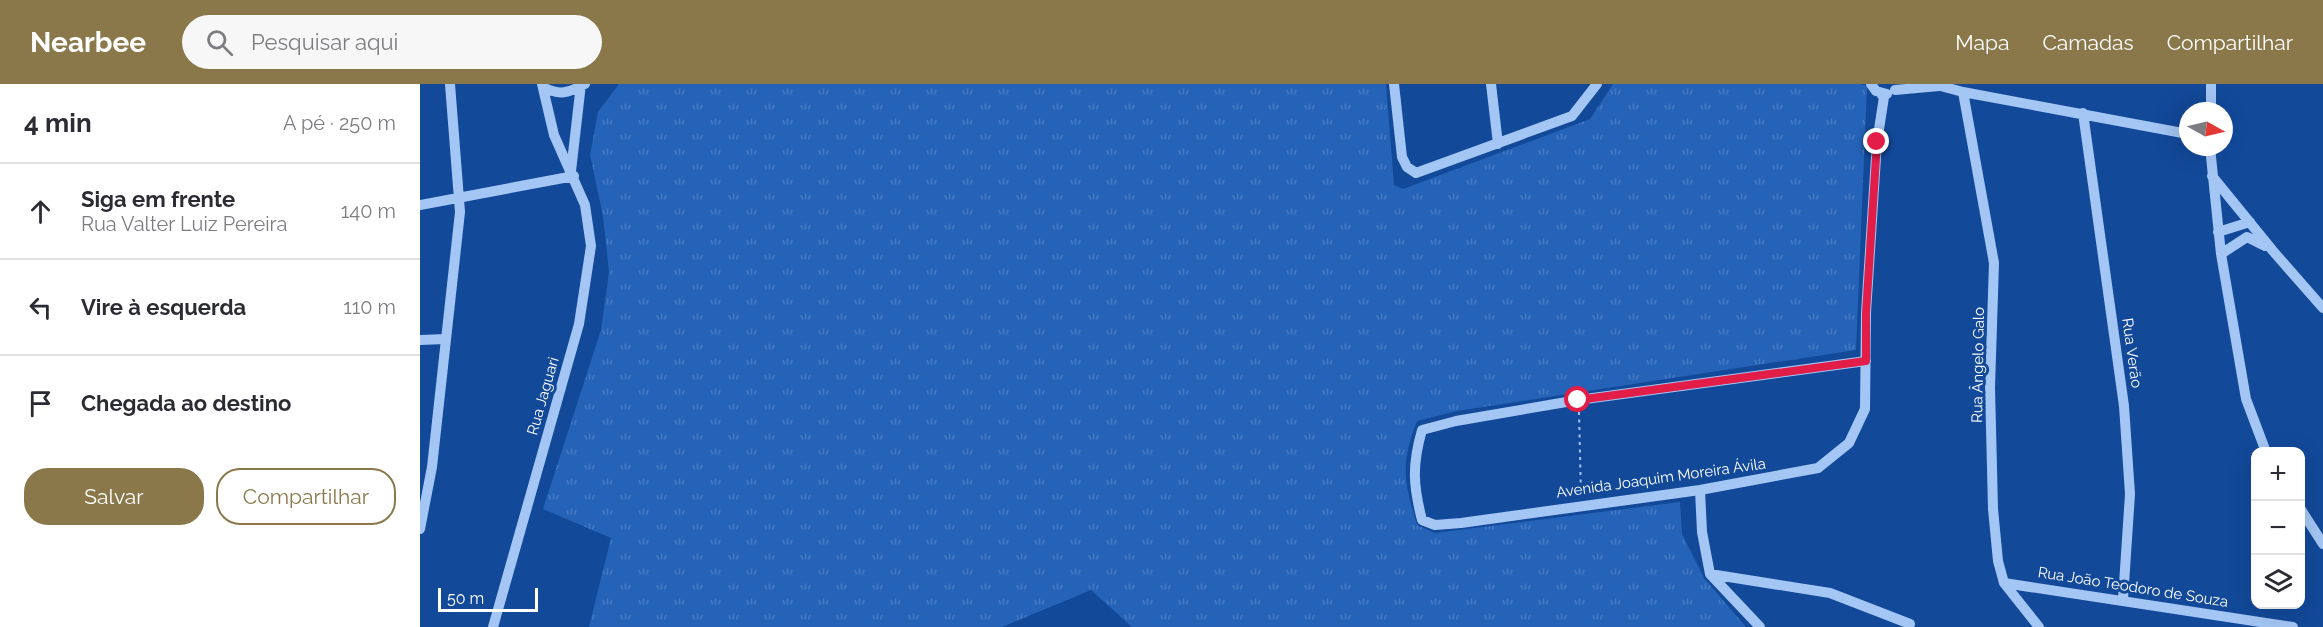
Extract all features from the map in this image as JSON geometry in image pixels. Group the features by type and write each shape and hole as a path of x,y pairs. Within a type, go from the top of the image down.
{"street":[{"path":"420,529 432,467 460,197 450,84"},
{"path":"1394,84 1402,157 1407,167 1416,173 1572,116 1598,84"},
{"path":"1491,84 1498,144"},
{"path":"1584,102 1590,84 1598,84"},
{"path":"1871,84 1881,94 1897,87 1936,85 2179,132"},
{"path":"2211,84 2211,102"},
{"path":"542,86 554,93 567,93 583,85"},
{"name":"Rua Jaguari","path":"572,173 583,85"},
{"name":"Rua Jaguari","path":"493,627 579,324 591,246 585,205 554,135 542,86"},
{"name":"Rua Ângelo Galo","path":"1963,92 1994,263 1990,387 1993,509 1998,561 2004,583 2039,627"},
{"name":"Avenida Joaquim Moreira Ávila","path":"1578,400 1456,421 1422,430 1414,458 1414,489 1422,520 1435,525 1453,524 1581,504 1700,490 1818,468 1849,443 1865,409 1866,313 1874,188 1884,97 1881,94"},
{"name":"Rua Verão","path":"2083,113 2124,406 2130,494 2123,599"},
{"path":"2211,156 2221,254 2246,399 2264,447"},
{"path":"420,205 572,173"},
{"path":"2212,176 2323,308"},
{"path":"2218,232 2250,222"},
{"path":"2221,254 2247,237 2259,240 2273,251"},
{"path":"420,340 446,339"},
{"path":"1578,400 1866,361"},
{"path":"1700,490 1702,532 1710,574 1760,627"},
{"path":"2305,515 2323,544"},
{"path":"1710,574 1830,592 1910,624"},
{"name":"Rua João Teodoro de Souza","path":"2004,583 2123,599 2294,627"}],"path":[{"path":"1578,400 1581,504"}],"green space":[{"path":"619,84 1386,84 1394,185 1403,189 1590,119 1613,84 1860,84 1867,86 1856,350 1457,411 1417,421 1408,450 1406,473 1409,496 1417,525 1435,533 1680,502 1682,534 1704,578 1746,627 1132,627 1091,590 1002,627 589,627 611,538 543,509 601,330 609,272 603,216 590,155 598,112"}],"route":[{"path":"1578,400 1866,361 1866,313 1877,142"}]}
